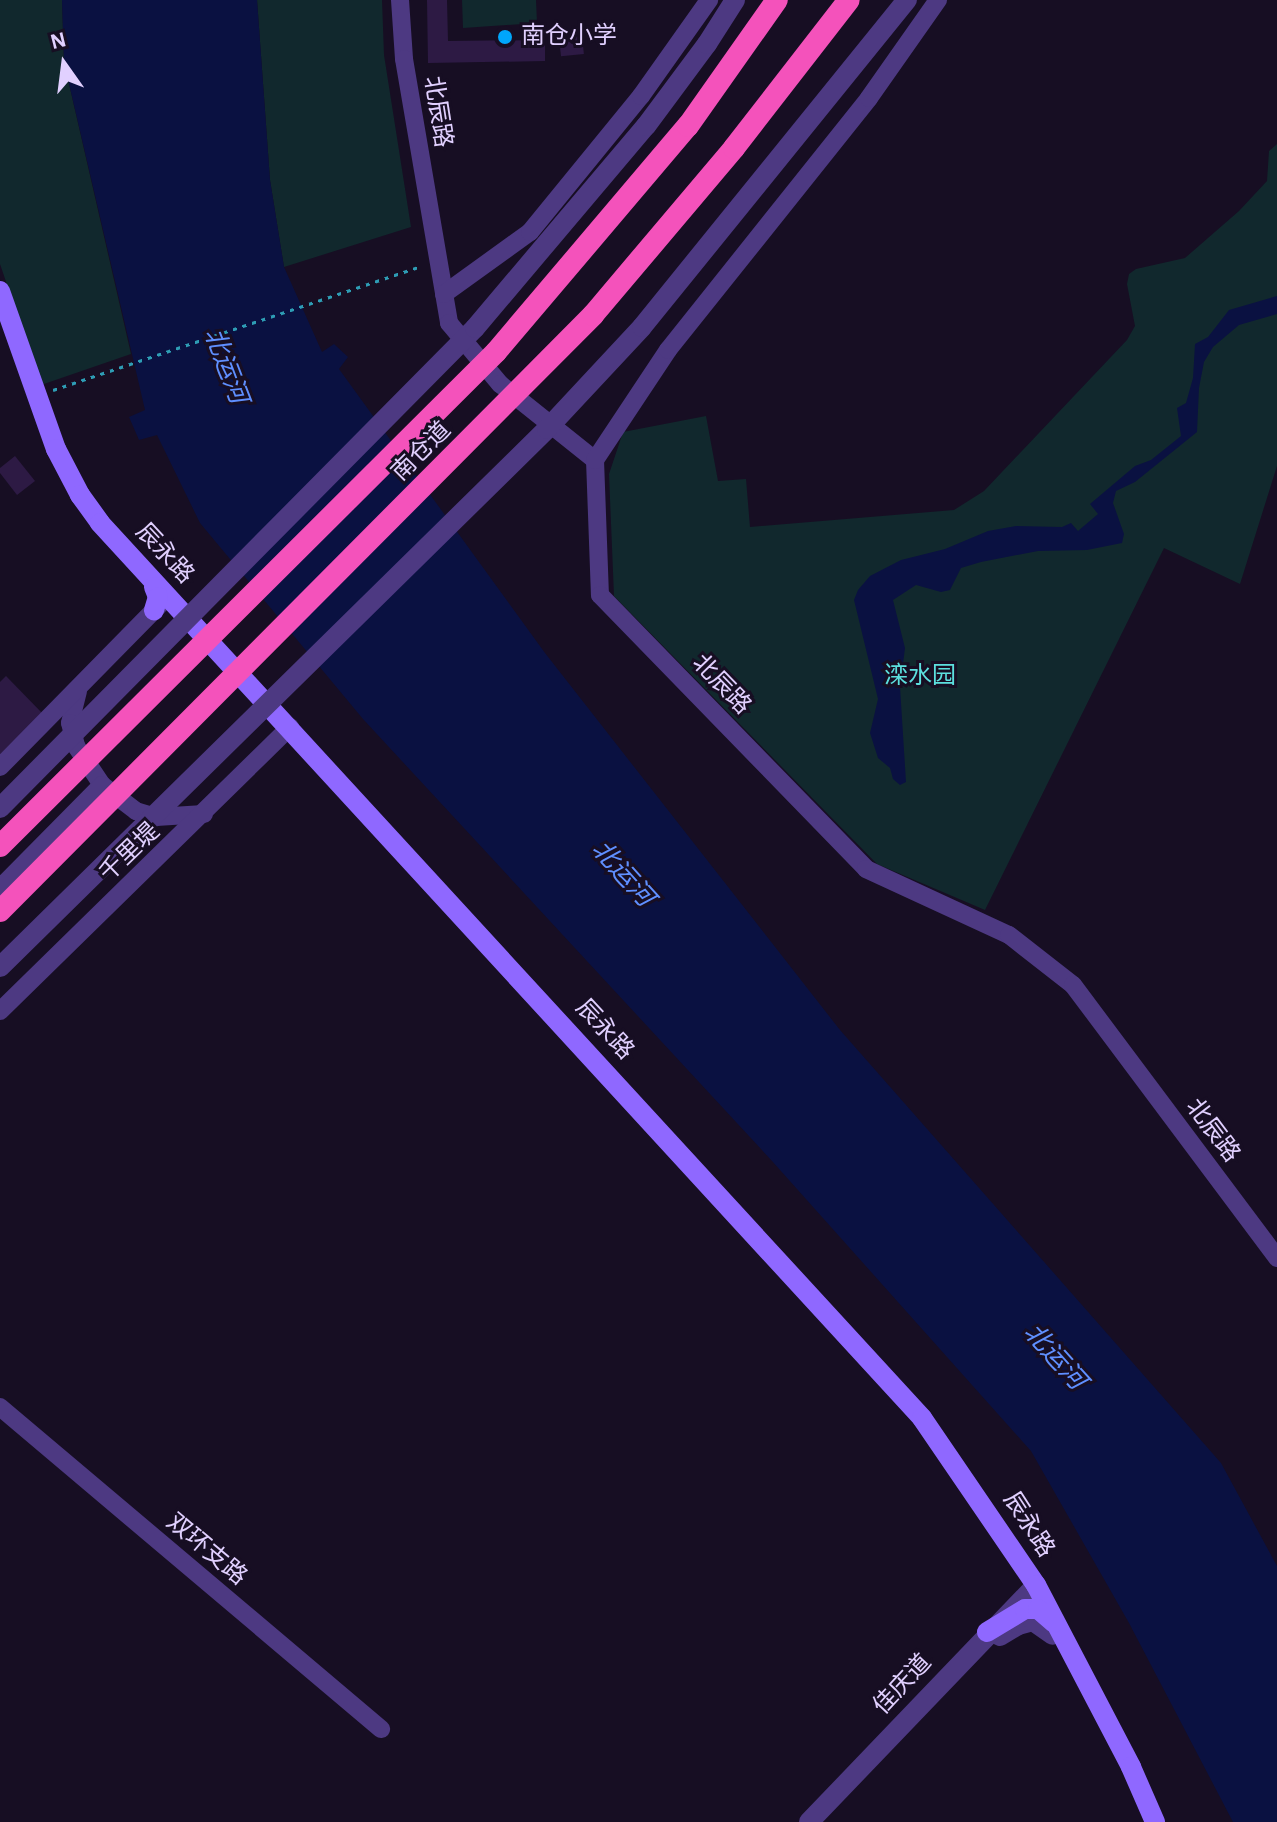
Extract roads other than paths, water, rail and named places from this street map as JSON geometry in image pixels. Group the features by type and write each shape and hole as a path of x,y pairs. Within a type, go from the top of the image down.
{"highway":[{"name":"南仓道","path":"0,846 496,352 688,126 777,0"},
{"name":"南仓道","path":"0,911 593,315 724,160 849,0"}],"main road":[{"name":"辰永路","path":"0,291 56,449 80,495 160,598"},
{"name":"辰永路","path":"0,306 69,488 97,526 160,598 289,729 746,1232 909,1417 961,1488 1057,1634 1155,1822"},
{"name":"辰永路","path":"1057,1634 1146,1822"}],"street":[{"name":"北辰路","path":"400,0 404,59 449,323 500,384 595,460 600,595 866,869 1009,935 1073,985 1277,1258"},
{"path":"444,294 530,232 641,96 709,0"},
{"path":"0,808 475,328 646,126 707,44 735,0"},
{"path":"0,967 547,429 642,327 907,0"},
{"path":"595,460 668,350 869,98 938,0"},
{"path":"0,767 160,598"},
{"path":"80,684 70,723 81,758 102,785 136,811 156,817 204,814"},
{"name":"千里堤","path":"0,1011 289,729"},
{"path":"0,888 102,785"},
{"name":"双环支路","path":"0,1407 381,1729"},
{"name":"佳庆道","path":"809,1822 1033,1598"},
{"path":"994,1634 1033,1621 1057,1634"},
{"name":"佳庆道","path":"825,1822 994,1634"}],"water":[{"name":"北运河","path":"62,0 257,0 270,180 284,267 322,352 334,344 348,357 339,369 545,653 840,1030 1221,1463 1277,1566 1277,1822 1233,1822 1129,1623 1031,1451 772,1161 363,719 200,523 157,435 139,440 129,417 145,410 64,62"},
{"path":"1277,296 1277,314 1239,325 1213,347 1204,362 1197,432 1135,482 1116,491 1113,503 1124,534 1122,543 1087,550 1038,551 981,562 961,568 950,590 941,592 916,585 893,600 905,648 900,687 906,782 900,785 893,779 890,768 878,758 870,733 878,699 854,600 858,590 870,576 901,560 945,549 988,531 1016,526 1062,527 1071,523 1078,531 1098,514 1090,504 1135,466 1151,460 1181,436 1177,408 1186,403 1193,378 1195,344 1208,337 1229,310"}],"place":[{"name":"南仓小学","path":"505,37"}],"park label":[{"name":"滦水园","path":"920,677"}]}
